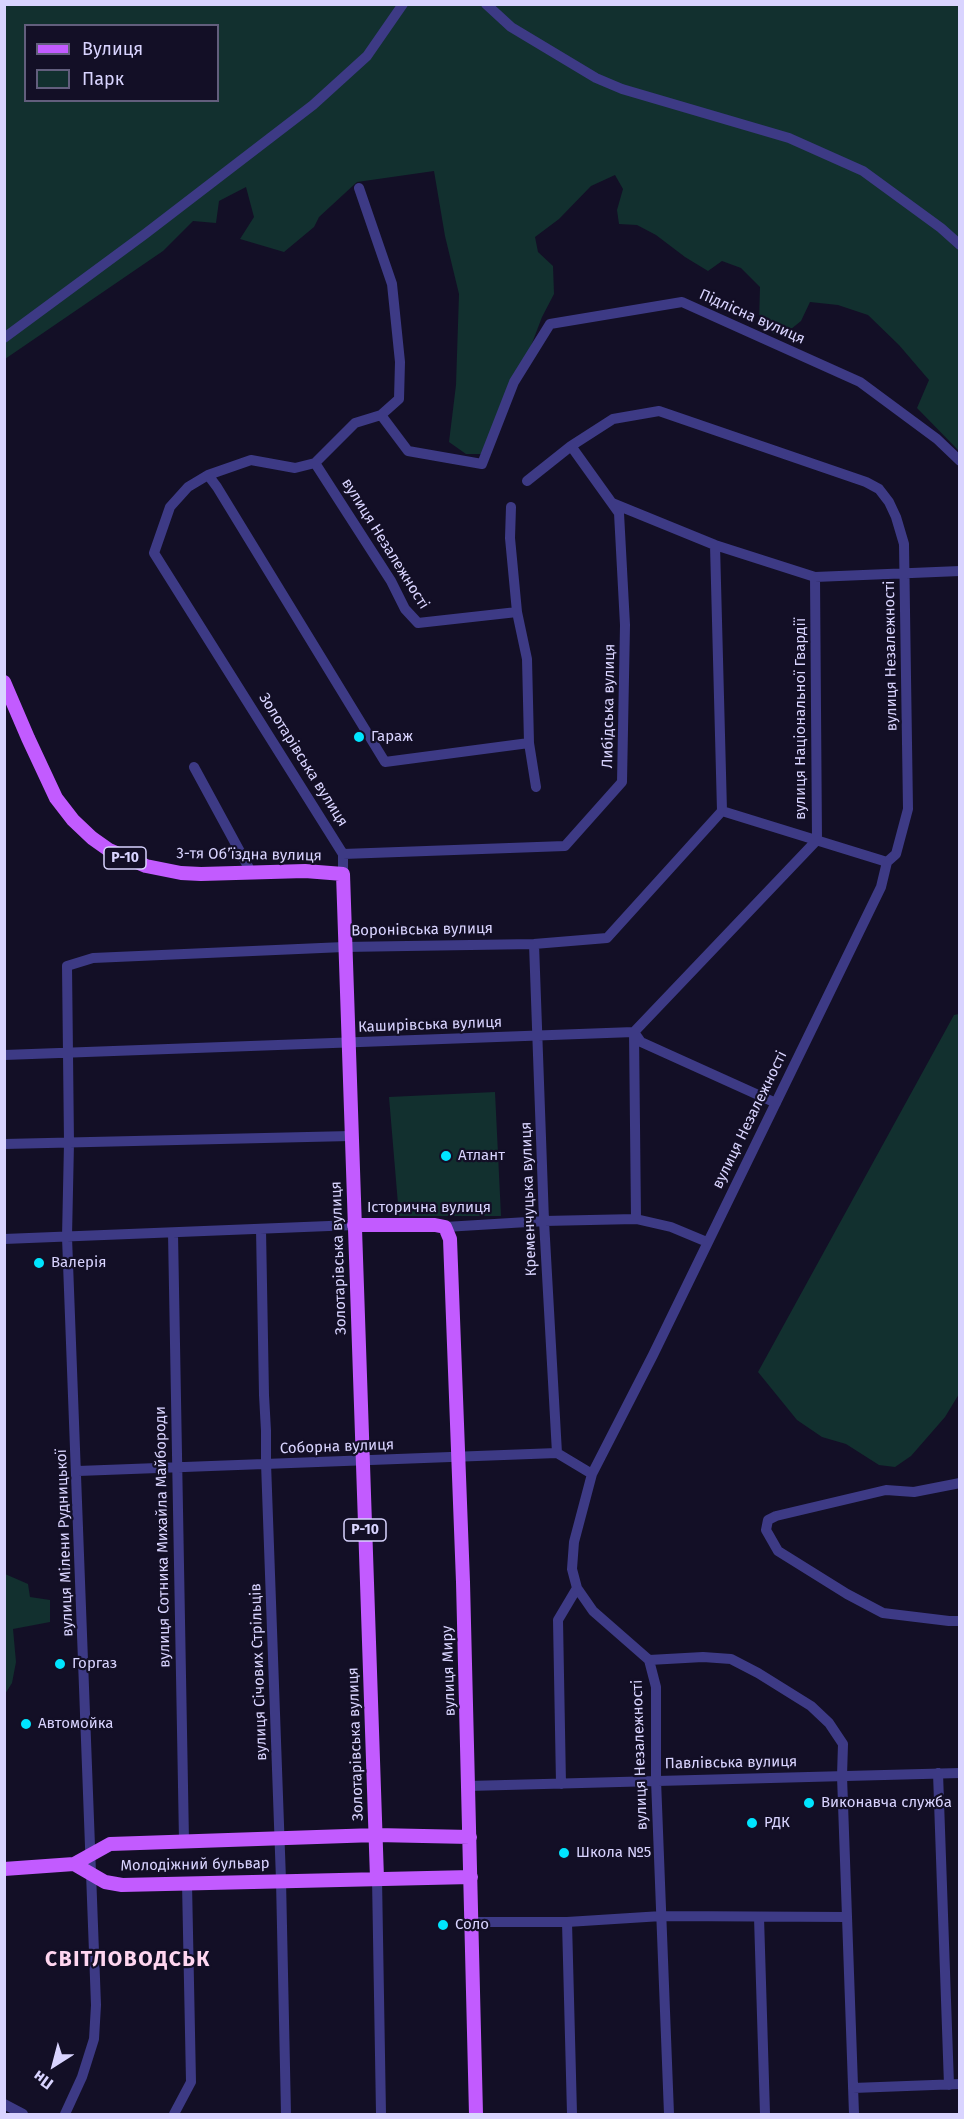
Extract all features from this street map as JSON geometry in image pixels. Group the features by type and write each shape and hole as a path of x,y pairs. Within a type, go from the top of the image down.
{"main road":[{"name":"3-тя Обʼїздна вулиця","path":"4,682 56,798 73,820 109,850 153,868 201,874 305,871 343,874"},
{"name":"Золотарівська вулиця","path":"343,874 377,1878"},
{"name":"Історична вулиця","path":"354,1225 444,1227"},
{"name":"вулиця Миру","path":"444,1227 450,1239 459,1457 476,2115"},
{"name":"Молодіжний бульвар","path":"470,1836 376,1835 110,1844 74,1864 105,1882 122,1885 471,1877"},
{"path":"4,1869 74,1864"}],"street":[{"path":"4,338 145,234 313,105 366,56 403,4"},
{"path":"486,4 511,27 604,82 789,138 863,171 941,228 960,245"},
{"path":"358,188 392,284 400,362 399,399 381,415 355,423 315,463 295,468 251,460 208,476 385,762 529,743"},
{"name":"Підлісна вулиця","path":"381,415 408,451 482,464 514,382 550,324 682,302 860,382 937,439 960,461"},
{"name":"вулиця Незалежності","path":"527,481 612,419 659,411 866,482 879,489 889,502 896,517 904,544 908,809 896,854 887,862 881,887 706,1242 653,1355 592,1474 574,1542 572,1569 577,1588 593,1611 649,1660 656,1687 656,1780 669,2115"},
{"name":"Либідська вулиця","path":"343,854 565,846 622,782 625,625 619,513 572,446"},
{"name":"вулиця Незалежності","path":"315,463 391,581 405,609 418,624 517,612"},
{"name":"Золотарівська вулиця","path":"208,476 188,487 170,507 154,554 343,854 343,874"},
{"path":"612,503 715,545 815,577 960,571"},
{"path":"511,507 510,538 517,612 527,659 529,743 536,787"},
{"path":"715,545 722,811 887,862"},
{"name":"вулиця Національної Гвардії","path":"634,1032 817,840 815,577"},
{"path":"194,767 251,873"},
{"name":"Воронівська вулиця","path":"66,966 93,958 345,947 534,944 607,938 722,811"},
{"name":"Кременчуцька вулиця","path":"534,944 544,1221 557,1453"},
{"name":"вулиця Мілени Рудницької","path":"65,2115 82,2077 94,2039 96,2005 68,1237 66,966"},
{"path":"634,1032 641,1042 776,1103"},
{"path":"634,1032 636,1219"},
{"name":"Каширівська вулиця","path":"4,1055 634,1032"},
{"path":"4,1144 351,1136"},
{"name":"Історична вулиця","path":"444,1227 544,1221 636,1219 671,1227 706,1242"},
{"name":"Історична вулиця","path":"4,1239 354,1225"},
{"name":"вулиця Січових Стрільців","path":"261,1229 266,1463 280,1838 286,2115"},
{"name":"вулиця Сотника Михайла Майбороди","path":"173,1233 184,1841"},
{"path":"557,1453 592,1474"},
{"name":"Соборна вулиця","path":"78,1471 557,1453"},
{"path":"960,1483 914,1492 886,1490 776,1516 768,1520 766,1530 778,1551 847,1594 883,1613 949,1622 960,1621"},
{"path":"561,1784 558,1620 577,1588"},
{"path":"649,1660 703,1657 731,1659 758,1672 811,1706 829,1723 843,1744 842,1776 854,2115"},
{"path":"853,2088 954,2084 938,1773"},
{"name":"Павлівська вулиця","path":"468,1786 960,1773"},
{"name":"Золотарівська вулиця","path":"377,1878 381,2115"},
{"path":"174,2115 191,2082 187,1882"},
{"path":"470,1922 567,1922 662,1916 847,1917"},
{"path":"759,1917 765,2115"},
{"path":"567,1922 572,2115"},
{"path":"4,2104 23,2115"}],"green space":[{"path":"5,5 959,5 959,451 917,408 929,380 899,345 868,315 838,305 810,302 801,321 786,333 776,335 759,324 760,287 741,268 722,261 708,271 656,235 637,225 619,224 617,210 623,189 615,175 591,186 559,219 535,237 538,252 553,266 554,294 542,317 490,454 466,454 449,442 456,385 459,294 445,236 434,171 357,182 319,217 314,227 284,252 240,239 254,217 246,187 219,201 216,223 193,221 163,251 5,359"},
{"path":"959,1014 959,1394 945,1417 911,1456 895,1467 879,1465 846,1444 822,1437 797,1420 758,1372 954,1015"},
{"name":"Атлант","path":"495,1092 501,1216 399,1216 389,1097"},
{"path":"5,1574 28,1584 30,1597 50,1600 50,1622 13,1629 16,1662 12,1683 5,1694"}],"place":[{"name":"Гараж","path":"359,737"},
{"name":"Атлант","path":"446,1156"},
{"name":"Валерія","path":"39,1263"},
{"name":"Горгаз","path":"60,1664"},
{"name":"Автомойка","path":"26,1724"},
{"name":"Виконавча служба","path":"809,1803"},
{"name":"РДК","path":"752,1823"},
{"name":"Школа №5","path":"564,1853"},
{"name":"Соло","path":"443,1925"}],"district":[{"name":"СВІТЛОВОДСЬК","path":"128,1960"}]}
